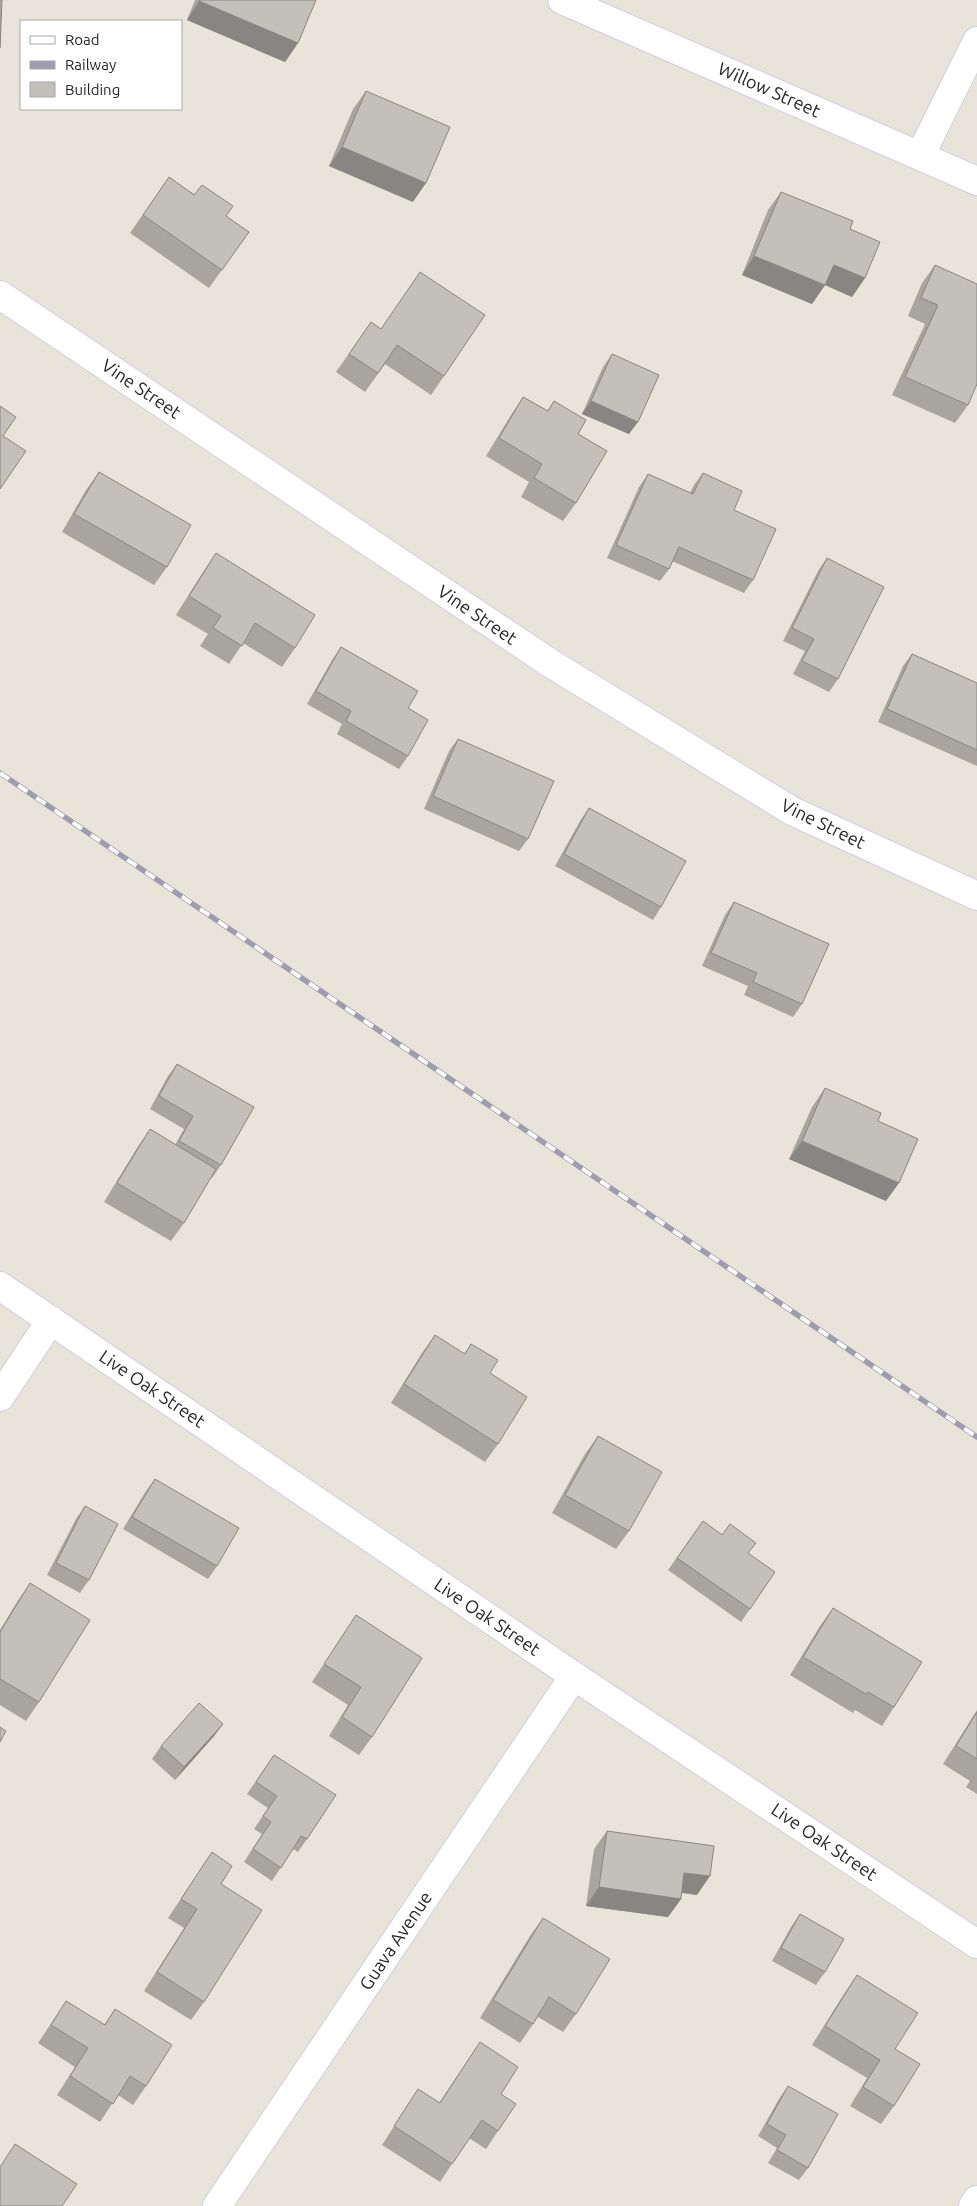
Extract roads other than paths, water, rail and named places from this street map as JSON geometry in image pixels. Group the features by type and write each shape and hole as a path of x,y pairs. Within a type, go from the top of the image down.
{"street":[{"name":"Willow Street","path":"562,0 977,181"},
{"path":"920,156 977,41"},
{"name":"Vine Street","path":"0,295 550,664 792,811 977,896"},
{"name":"Live Oak Street","path":"0,1286 574,1676 977,1944"},
{"path":"0,1397 51,1320"},
{"name":"Guava Avenue","path":"217,2206 574,1676"},
{"path":"973,2206 977,2200"}],"railway":[{"path":"0,773 977,1437"}]}
